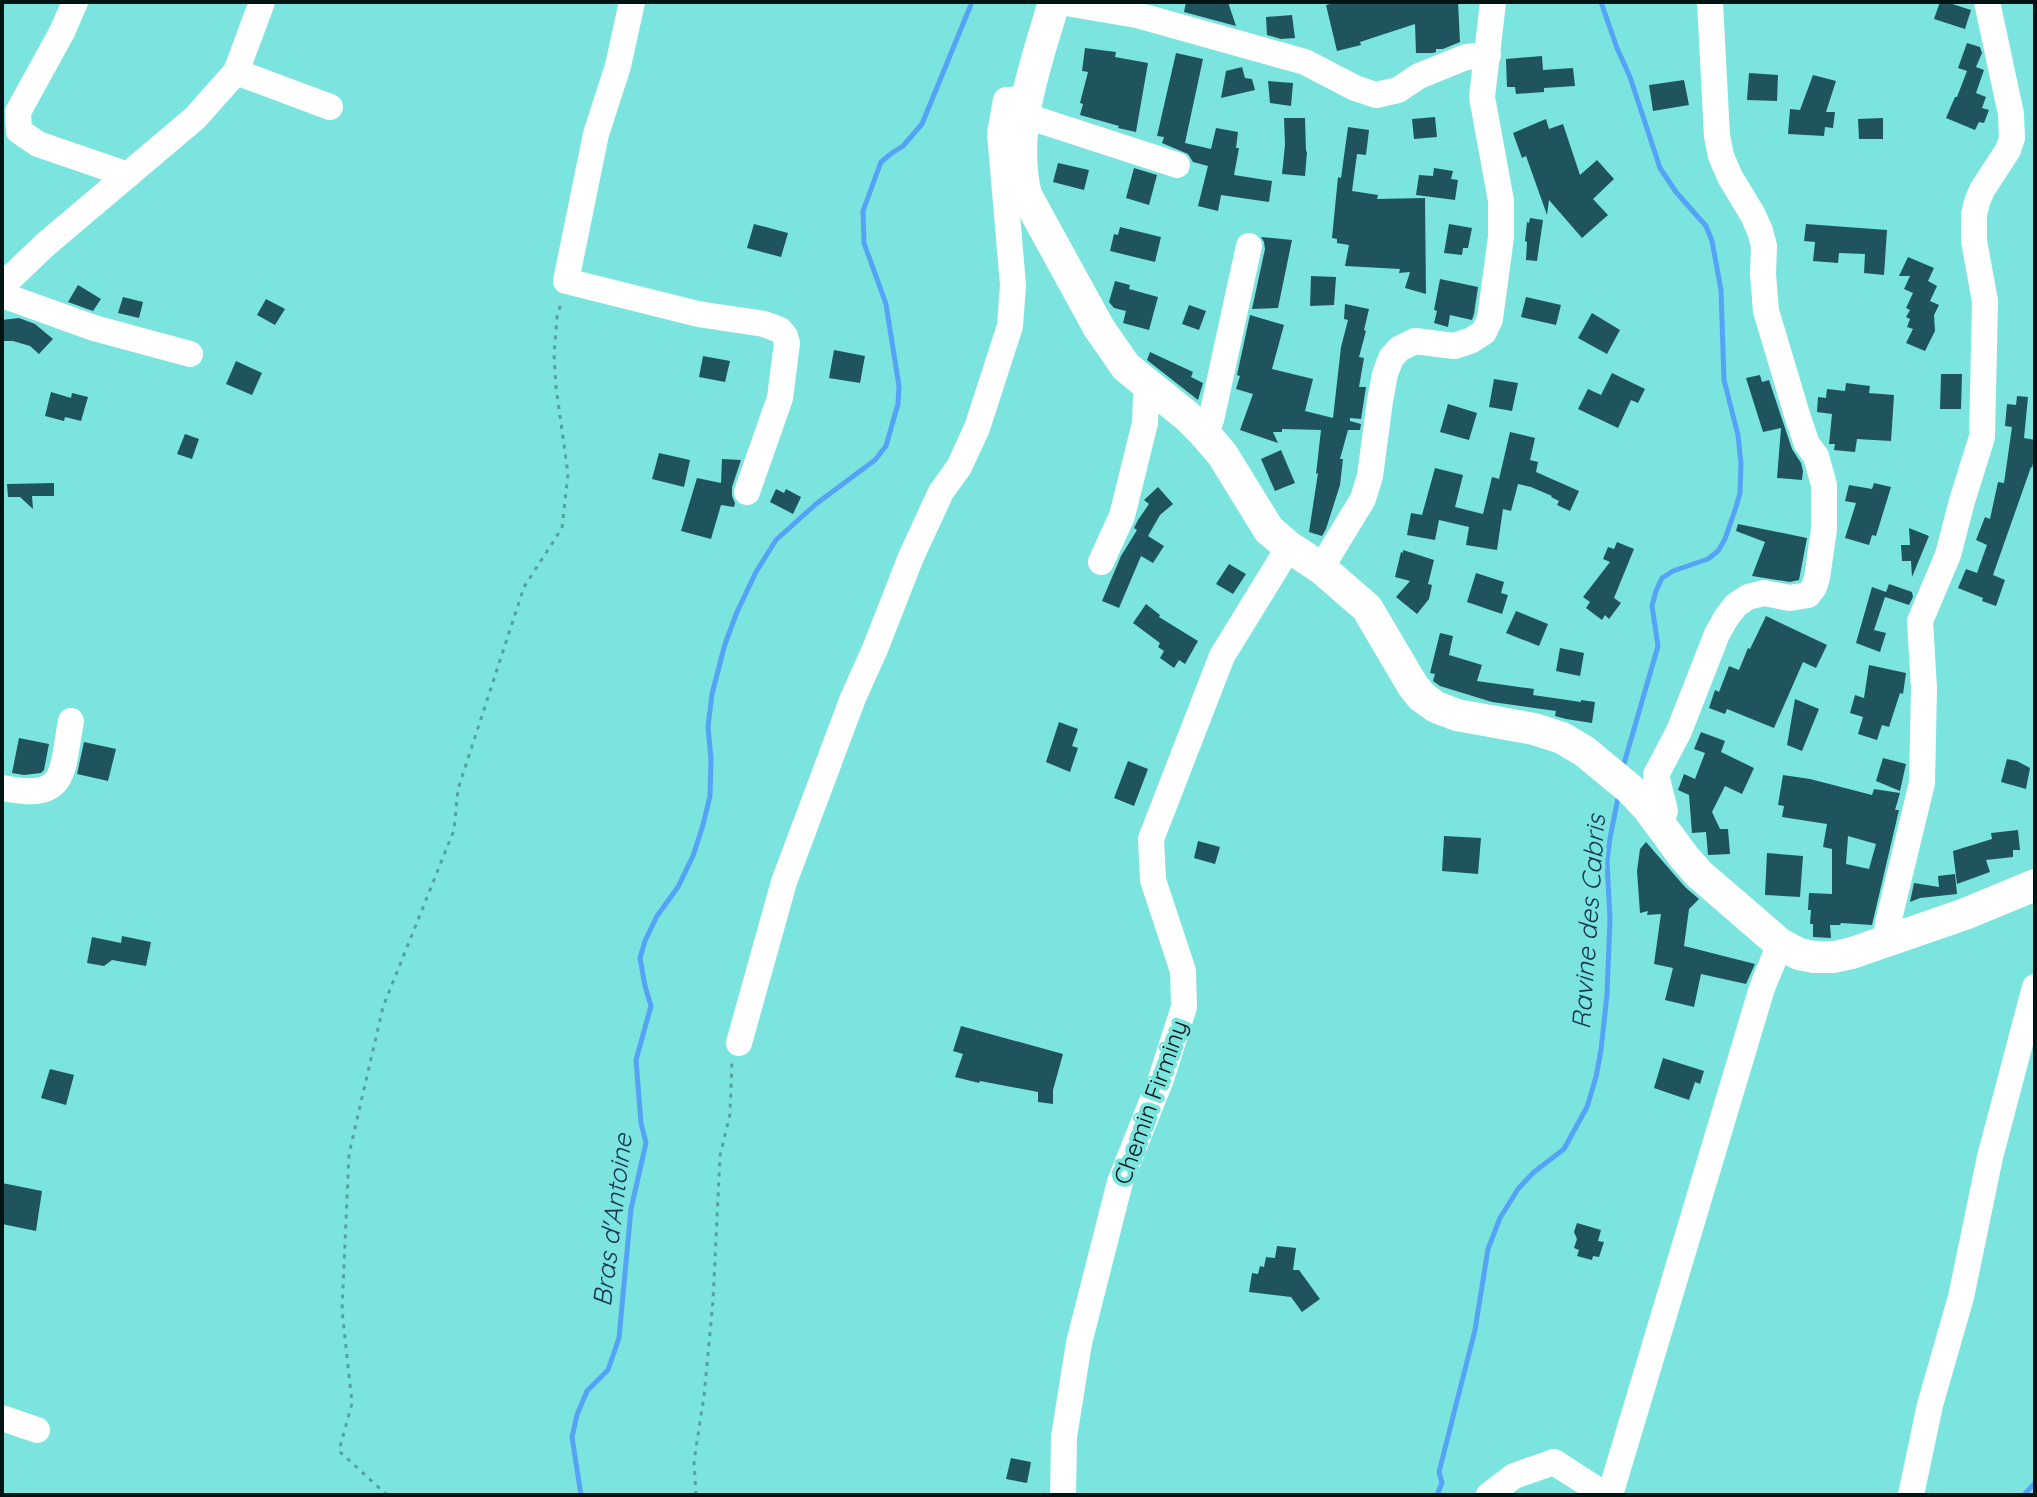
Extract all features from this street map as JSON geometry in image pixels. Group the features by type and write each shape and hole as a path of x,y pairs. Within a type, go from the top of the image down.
{"main road":[{"path":"1057,2 1024,107 1020,144 1026,195 1099,328 1126,367 1204,433 1222,454 1269,530 1321,568 1367,608 1422,697 1436,707 1457,715 1534,729 1562,738 1584,751 1654,815 1699,874 1780,944 1799,954 1834,957 1886,942 2035,885"}],"street":[{"path":"75,2 18,112 19,131 38,144 128,175"},
{"path":"2,286 46,244 195,118 236,72 262,2"},
{"path":"632,2 618,66 596,134 566,281 698,314 764,324 780,330 787,343 780,398 747,492"},
{"path":"1057,2 1137,15 1305,62 1355,88 1376,95 1398,90 1419,76 1466,57 1488,55"},
{"path":"1321,568 1363,499 1370,476 1385,374 1391,358 1399,349 1415,341 1454,346 1470,341 1484,332 1490,319 1501,237 1501,201 1482,97 1493,2"},
{"path":"1654,815 1665,811 1656,775 1679,731 1726,618 1736,605 1748,597 1764,593 1790,598 1808,595 1817,578 1824,529 1824,485 1816,456 1807,444 1798,418 1766,311 1764,246 1760,231 1721,156 1717,136 1710,2"},
{"path":"1886,942 1922,783 1924,689 1920,621 1948,555 1982,437 1985,301 1974,241 1974,215 1982,190 2008,150 2012,138 1987,2"},
{"path":"236,72 330,107"},
{"path":"739,1043 784,882 847,712 911,557 941,492 959,467 977,428 1010,326 1013,285 1000,133 1006,100 1177,165"},
{"path":"1204,433 1211,420 1249,246"},
{"path":"2,295 94,328 190,354"},
{"path":"1101,562 1122,516 1145,423 1146,398 1152,389"},
{"name":"Chemin Firminy","path":"1063,1495 1064,1437 1083,1328 1120,1182 1161,1079 1184,1007 1183,971 1153,880 1151,839 1222,656 1289,547"},
{"path":"2,788 26,793 42,791 53,785 61,775 71,721"},
{"path":"1489,1495 1514,1476 1554,1462 1608,1495 1762,988 1780,944"},
{"path":"1911,1495 1930,1405 1961,1297 1990,1157 2035,987"},
{"path":"2,1418 37,1430"}],"path":[{"path":"387,1495 339,1451 352,1403 342,1310 349,1154 383,1007 454,830 458,789 524,587 562,528 568,474 554,354 557,317 566,281"},
{"path":"696,1495 694,1461 713,1301 720,1156 730,1114 732,1062 739,1043"}],"building":[{"path":"1186,2 1228,2 1236,26 1184,12"},
{"path":"1339,2 1458,2 1460,42 1436,49 1433,53 1416,53 1415,24 1337,51 1326,5"},
{"path":"1940,2 1971,10 1965,29 1934,19"},
{"path":"1292,15 1295,38 1281,39 1267,35 1266,17"},
{"path":"1967,43 1980,47 1982,53 1976,67 1984,70 1976,93 1986,97 1982,108 1989,110 1984,123 1979,122 1975,130 1946,118 1967,71 1958,68"},
{"path":"1085,48 1116,52 1115,57 1148,63 1136,132 1080,115 1088,72 1082,71"},
{"path":"1176,53 1203,59 1185,143 1211,149 1216,128 1238,132 1236,148 1239,148 1234,175 1272,181 1269,202 1221,195 1218,211 1198,206 1208,166 1193,162 1188,154 1162,143 1164,137 1157,136"},
{"path":"1542,56 1543,70 1573,68 1575,86 1516,94 1515,87 1507,87 1506,59"},
{"path":"1242,67 1245,78 1252,79 1255,90 1221,98 1226,71"},
{"path":"1749,73 1778,75 1777,101 1747,100"},
{"path":"1813,75 1836,81 1826,112 1835,112 1833,128 1825,127 1824,136 1788,134 1790,109 1800,110"},
{"path":"1684,80 1689,105 1653,111 1649,85"},
{"path":"1268,81 1293,83 1291,106 1270,103"},
{"path":"1435,117 1437,137 1414,139 1412,119"},
{"path":"1284,118 1305,118 1305,176 1282,174"},
{"path":"1883,118 1883,139 1859,139 1858,119"},
{"path":"1546,119 1549,129 1563,124 1580,175 1597,160 1614,179 1593,199 1608,215 1582,238 1549,200 1547,215 1526,156 1522,158 1513,133"},
{"path":"1348,127 1369,130 1366,155 1357,154 1352,191 1378,195 1377,199 1425,198 1426,294 1405,288 1410,272 1345,266 1349,245 1337,243 1337,239 1332,238 1338,177 1341,178"},
{"path":"1058,163 1089,170 1084,190 1053,182"},
{"path":"1134,168 1157,175 1149,205 1126,198"},
{"path":"1434,168 1453,171 1451,179 1458,180 1455,200 1416,195 1419,175 1433,176"},
{"path":"1530,218 1543,220 1537,261 1526,260 1525,241"},
{"path":"754,224 788,233 781,257 747,248"},
{"path":"1449,224 1472,228 1468,248 1463,248 1462,255 1444,253"},
{"path":"1806,224 1887,230 1884,275 1864,273 1865,254 1839,253 1838,263 1813,261 1815,242 1804,241"},
{"path":"1120,227 1161,237 1155,262 1110,251 1114,234 1118,235"},
{"path":"1261,237 1292,240 1278,308 1252,309 1265,249"},
{"path":"1908,257 1934,268 1928,281 1937,286 1930,301 1939,305 1934,315 1935,331 1925,351 1906,343 1913,329 1907,327 1910,319 1906,317 1910,310 1906,308 1913,293 1904,289 1910,276 1899,276"},
{"path":"1311,276 1336,277 1334,305 1310,306"},
{"path":"1440,279 1478,287 1472,320 1450,315 1448,327 1434,323"},
{"path":"1115,281 1130,285 1129,289 1158,297 1149,330 1123,323 1126,311 1114,308 1109,302"},
{"path":"78,285 101,299 93,311 68,302"},
{"path":"123,297 143,302 139,318 118,313"},
{"path":"1526,297 1561,305 1556,325 1521,317"},
{"path":"266,299 285,309 275,325 257,315"},
{"path":"1345,304 1369,309 1359,357 1364,358 1359,387 1366,387 1361,419 1350,418 1350,421 1361,424 1360,430 1348,430 1340,459 1343,459 1340,485 1322,536 1309,532 1321,430 1282,429 1282,432 1273,432 1278,443 1240,430 1253,394 1236,389 1240,376 1237,375 1250,315 1284,325 1272,369 1313,379 1305,411 1333,418 1341,347 1348,320 1344,319"},
{"path":"1189,305 1206,311 1199,330 1182,324"},
{"path":"1592,313 1620,330 1607,354 1578,338"},
{"path":"19,318 35,324 53,339 39,354 30,346 2,341 2,320"},
{"path":"834,350 865,356 860,383 829,378"},
{"path":"1150,352 1193,372 1191,377 1203,383 1198,400 1147,360"},
{"path":"703,356 730,361 725,382 699,377"},
{"path":"236,361 262,373 252,395 226,384"},
{"path":"1612,373 1645,389 1638,403 1631,400 1618,428 1578,409 1588,389 1601,395"},
{"path":"1941,374 1962,374 1961,409 1940,409"},
{"path":"1760,375 1762,382 1769,380 1792,449 1801,463 1802,480 1777,478 1781,428 1763,432 1746,378"},
{"path":"1494,379 1518,383 1512,411 1489,407"},
{"path":"1846,383 1870,386 1869,393 1894,395 1891,441 1857,439 1855,452 1834,450 1835,444 1829,444 1832,414 1817,412 1818,397 1826,398 1827,389 1845,391"},
{"path":"51,392 71,398 72,393 88,397 81,421 45,416"},
{"path":"2017,396 2028,397 2024,438 2035,440 2035,453 1993,575 2005,580 1996,606 1958,588 1966,569 1977,573 1987,545 1976,540 1985,517 1990,519 1998,482 2004,483 2012,427 2005,426 2007,404 2016,405"},
{"path":"1448,404 1477,413 1469,440 1440,432"},
{"path":"1510,432 1535,438 1530,460 1538,462 1536,472 1579,491 1570,511 1557,505 1559,501 1552,496 1518,484 1511,511 1503,509 1497,550 1466,545 1469,527 1439,520 1435,540 1407,535 1411,513 1422,515 1435,468 1463,475 1455,507 1483,514 1492,477 1499,479"},
{"path":"185,434 199,439 192,459 177,454"},
{"path":"1281,450 1295,483 1275,491 1261,459"},
{"path":"659,453 690,460 684,487 652,479"},
{"path":"722,459 741,460 732,487 734,507 721,505 711,539 681,531 697,478 721,483"},
{"path":"54,483 54,496 32,496 33,509 20,497 8,497 7,484"},
{"path":"1874,483 1891,487 1876,536 1872,535 1869,545 1845,538 1856,503 1845,501 1849,485 1872,489"},
{"path":"1158,487 1173,504 1160,515 1148,536 1164,546 1153,563 1141,556 1119,608 1102,601 1121,556 1137,530 1134,528 1149,504 1144,500"},
{"path":"776,489 784,493 786,489 801,497 793,514 770,502"},
{"path":"1738,524 1807,538 1799,580 1790,582 1752,576 1765,542 1736,531"},
{"path":"1909,528 1929,536 1912,577 1911,561 1902,561 1901,545 1910,545"},
{"path":"1617,542 1634,549 1614,598 1621,603 1609,619 1605,615 1602,620 1586,608 1590,602 1583,597 1610,562 1603,559 1608,547 1614,549"},
{"path":"1403,550 1434,560 1428,584 1432,585 1429,599 1417,614 1396,597 1410,581 1395,577"},
{"path":"1229,564 1246,574 1233,594 1216,584"},
{"path":"1476,573 1504,582 1501,593 1508,595 1502,614 1467,602"},
{"path":"1889,584 1912,592 1913,597 1909,605 1885,597 1874,630 1886,633 1880,652 1856,643 1872,587 1886,592"},
{"path":"1146,604 1159,617 1198,641 1185,664 1179,660 1174,668 1160,658 1164,651 1158,647 1160,643 1133,623"},
{"path":"1516,611 1548,624 1539,646 1506,633"},
{"path":"1766,616 1827,645 1816,668 1803,662 1774,728 1727,709 1725,714 1709,708 1729,666 1739,670"},
{"path":"1440,633 1453,636 1449,655 1482,665 1477,681 1534,689 1533,695 1595,702 1592,723 1555,716 1556,711 1492,702 1440,686 1433,681 1435,674 1430,673"},
{"path":"1560,648 1584,653 1580,676 1556,671"},
{"path":"1869,665 1906,673 1903,694 1900,693 1889,727 1882,725 1877,740 1858,734 1863,717 1850,713 1855,695 1864,698"},
{"path":"1795,699 1819,709 1802,751 1787,745"},
{"path":"1059,722 1078,729 1072,746 1078,748 1070,772 1046,762"},
{"path":"1701,732 1725,741 1721,752 1754,768 1742,794 1725,786 1712,812 1720,829 1728,829 1730,854 1708,855 1706,832 1692,833 1689,795 1678,790 1684,774 1695,779 1705,753 1694,749"},
{"path":"19,738 49,744 41,773 12,773"},
{"path":"84,742 116,749 108,781 77,774"},
{"path":"1883,758 1906,764 1900,791 1876,781"},
{"path":"2007,759 2030,768 2026,789 2001,782"},
{"path":"1128,761 1148,769 1134,806 1114,798"},
{"path":"1783,775 1872,795 1874,789 1900,793 1895,810 1899,810 1872,925 1830,925 1831,938 1813,937 1811,910 1808,910 1809,893 1832,894 1832,849 1823,847 1827,824 1782,817 1784,806 1778,805","holes":["1848,836 1876,844 1869,869 1846,864"]},
{"path":"2018,830 2020,850 2013,850 2013,857 1986,860 1990,872 1957,884 1953,851 1992,839 1991,833"},
{"path":"1444,836 1481,838 1478,874 1442,871"},
{"path":"1198,841 1220,847 1215,864 1194,858"},
{"path":"1646,842 1699,899 1689,909 1684,946 1755,964 1746,984 1701,974 1694,1007 1665,1000 1673,968 1654,964 1661,914 1640,913 1637,871 1640,849"},
{"path":"1767,853 1803,856 1800,897 1765,895"},
{"path":"1955,874 1957,894 1910,902 1914,883 1939,887 1938,876"},
{"path":"122,936 151,942 146,966 112,960 104,966 87,963 92,937 121,943"},
{"path":"961,1026 1063,1054 1053,1090 1053,1104 1038,1102 1038,1092 955,1077 963,1054 953,1051"},
{"path":"1663,1058 1704,1071 1700,1084 1695,1082 1689,1100 1654,1088"},
{"path":"50,1069 74,1075 66,1105 41,1098"},
{"path":"2,1183 42,1191 36,1231 2,1224"},
{"path":"1577,1223 1601,1230 1598,1241 1604,1242 1599,1257 1593,1256 1592,1260 1577,1256 1579,1250 1574,1248 1577,1239 1574,1232"},
{"path":"1277,1246 1296,1248 1293,1270 1299,1270 1320,1299 1302,1312 1291,1297 1249,1292 1252,1273 1258,1274 1260,1266 1264,1267 1266,1257 1275,1258"},
{"path":"1011,1458 1031,1462 1027,1483 1006,1479"}],"waterway":[{"name":"Bras d'Antoine","path":"581,1495 572,1437 587,1391 608,1370 619,1338 631,1209 646,1143 641,1123 636,1060 651,1006 640,958 657,916 678,887 693,856 703,825 710,796 708,727 712,694 725,644 756,572 776,540 816,504 875,460 886,446 898,404 899,386 886,304 864,243 863,211 881,162 903,146 922,124 972,2"},
{"name":"Ravine des Cabris","path":"1601,2 1660,168 1706,226 1712,241 1721,290 1724,380 1738,435 1741,464 1740,493 1718,551 1708,559 1662,578 1656,591 1652,606 1658,646 1623,767"},
{"name":"Ravine des Cabris","path":"1437,1495 1442,1483 1439,1472 1475,1330 1488,1249 1500,1218 1518,1189 1564,1149 1587,1107 1596,1077 1607,995 1610,919 1607,861 1619,793"},
{"path":"2024,1495 2035,1483"}]}
